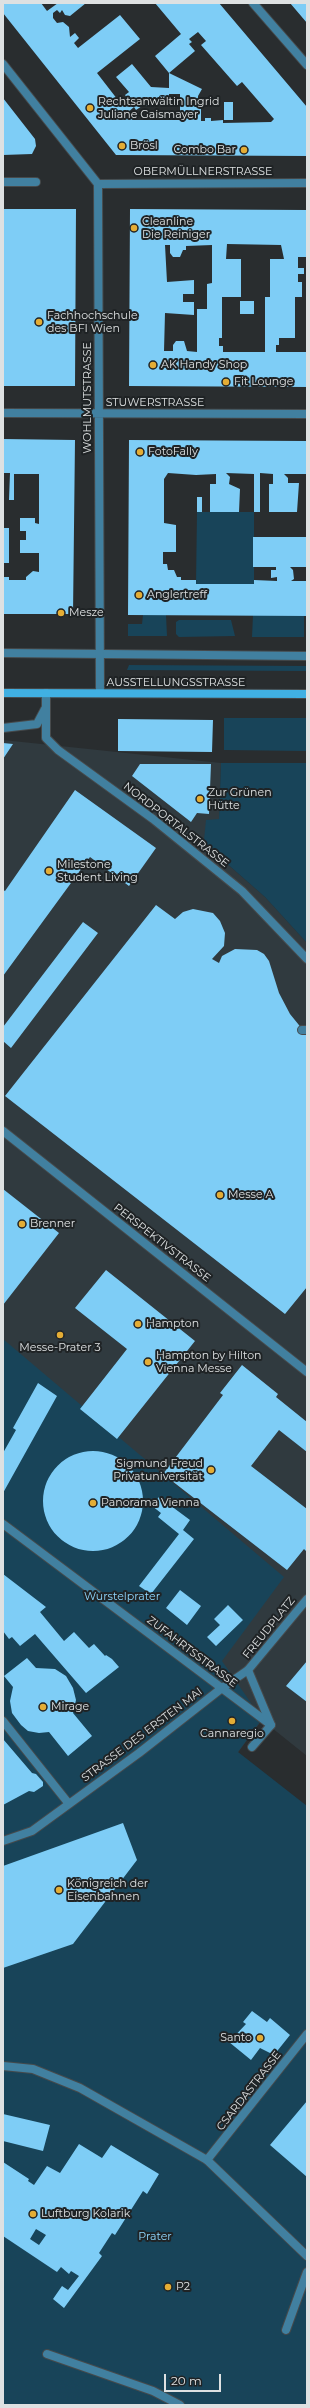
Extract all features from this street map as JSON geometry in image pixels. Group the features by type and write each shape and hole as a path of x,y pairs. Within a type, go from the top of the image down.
{"main road":[{"name":"AUSSTELLUNGSSTRASSE","path":"3,693 307,694"}],"street":[{"path":"253,3 307,65"},
{"path":"3,64 98,184"},
{"path":"3,182 36,182"},
{"name":"OBERMÜLLNERSTRASSE","path":"98,184 307,183"},
{"name":"WOHLMUTSTRASSE","path":"98,184 100,693"},
{"name":"STUWERSTRASSE","path":"3,414 307,414"},
{"path":"3,653 307,656"},
{"path":"3,728 37,724 46,708 46,693"},
{"name":"NORDPORTALSTRASSE","path":"46,708 46,738 58,750 153,819 242,892 307,958"},
{"name":"PERSPEKTIVSTRASSE","path":"3,1131 307,1372"},
{"name":"ZUFAHRTSSTRASSE","path":"3,1524 271,1725"},
{"name":"FREUDPLATZ","path":"248,1670 307,1599"},
{"path":"248,1670 271,1725 252,1748"},
{"name":"STRASSE DES ERSTEN MAI","path":"3,1841 32,1830 139,1753 222,1688 248,1670"},
{"path":"3,1721 69,1804"},
{"name":"CSARDASTRASSE","path":"207,2160 307,2034"},
{"path":"3,2066 33,2069 80,2088 207,2160 307,2256"},
{"path":"286,2330 307,2272"},
{"path":"47,2354 153,2391 180,2405"}],"shaded area":[{"path":"3,740 221,763 219,819 204,840 208,847 265,897 307,943 307,1756 262,1720 3,2070"}],"green space":[{"path":"197,512 254,512 254,584 196,584"},
{"path":"143,615 166,615 167,636 128,636 128,624 142,624"},
{"path":"253,615 304,616 304,637 252,637"},
{"path":"179,620 231,620 235,636 179,637 176,634 176,622"},
{"path":"129,665 307,666 307,671 127,670"},
{"path":"224,718 307,718 307,751 224,750"},
{"path":"221,763 307,763 307,943 265,897 208,847 204,840 206,820 219,819"},
{"path":"3,1339 284,1577 222,1661 262,1719 238,1752 307,1806 307,2405 3,2405"}],"building":[{"path":"3,3 41,3 47,11 58,3 86,3 70,16 65,15 62,10 60,13 57,10 53,13 53,18 57,23 63,22 69,27 70,37 75,33 79,38 74,43 78,48 120,15 140,39 97,73 121,104 127,98 125,95 129,92 116,77 132,64 151,87 169,88 169,73 155,56 181,34 155,3 219,3 307,107 307,156 116,155 3,13","holes":["198,32 206,41 201,45 237,86 242,82 274,119 271,122 223,123 223,120 211,121 211,118 205,118 205,121 201,121 201,104 198,104 198,96 202,89 169,73 195,51 189,44 192,42 189,39","169,94 180,94 180,120 133,120 127,113 134,107 136,110 142,106 169,106"]},
{"path":"290,3 307,3 307,23"},
{"path":"3,98 35,139 36,146 32,154 3,155"},
{"path":"224,102 233,102 233,120 224,120"},
{"name":"Fachhochschule des BFI Wien","path":"3,209 76,209 75,386 3,386"},
{"path":"130,209 307,210 307,257 298,257 298,268 304,268 304,274 298,274 298,282 302,282 302,297 295,297 295,338 279,338 279,345 276,345 276,352 307,352 307,387 129,386","holes":["227,244 281,245 284,259 270,259 270,297 265,297 265,352 223,352 223,346 219,346 219,338 222,338 222,297 241,297 241,259 226,259","165,245 170,245 170,253 173,257 180,257 183,250 186,250 186,246 212,245 212,283 207,284 207,309 197,309 197,352 187,351 184,341 176,341 173,345 173,351 164,351 165,313 194,315 194,302 183,302 183,294 194,294 194,280 167,282"]},
{"path":"240,301 254,301 254,314 240,314"},
{"path":"3,439 75,440 73,614 3,614 3,577 9,577 9,580 26,580 26,577 33,571 39,572 39,553 20,553 20,540 26,540 26,531 20,531 20,518 35,518 35,523 39,524 39,474 14,474 14,500 9,500 10,473 3,473"},
{"path":"129,440 307,441 307,474 284,474 288,478 288,483 299,483 297,512 269,512 269,484 273,484 273,474 260,473 260,512 254,512 254,474 226,473 230,477 229,484 240,489 239,512 210,512 210,484 216,484 216,474 196,475 168,473 164,479 164,523 176,525 176,552 163,552 163,564 167,564 168,570 174,570 177,577 181,577 181,580 196,580 196,584 254,584 254,580 277,581 277,577 271,578 271,570 276,570 276,567 253,567 253,537 307,537 307,567 290,567 293,570 294,579 291,581 307,581 307,616 128,615"},
{"path":"197,497 202,497 202,512 197,512"},
{"path":"3,528 9,528 9,563 3,563"},
{"path":"118,719 213,720 212,752 118,751"},
{"path":"3,743 13,744 3,759"},
{"path":"140,764 211,764 209,814 197,813 191,822 132,776"},
{"name":"Milestone Student Living","path":"75,790 156,848 129,886 90,857 3,976 3,890 5,891"},
{"name":"Messe A","path":"156,905 175,919 183,912 193,909 213,913 220,921 225,933 224,946 212,959 219,963 222,956 235,949 257,950 264,954 269,961 279,993 290,1014 307,1035 307,1287 285,1314 5,1096"},
{"path":"83,922 98,933 11,1048 3,1041 3,1027"},
{"path":"3,1189 59,1233 3,1305"},
{"name":"Hampton by Hilton Vienna Messe","path":"106,1270 195,1341 117,1439 80,1409 127,1349 75,1308"},
{"name":"Sigmund Freud Privatuniversität","path":"242,1365 278,1394 276,1397 307,1422 307,1452 279,1430 251,1466 307,1509 307,1552 304,1549 287,1570 163,1474 223,1395 220,1393"},
{"path":"38,1383 57,1396 3,1493 3,1453 16,1430 13,1428"},
{"name":"Panorama Vienna","path":"83,1451 103,1451 112,1454 129,1465 140,1482 143,1491 143,1511 140,1520 129,1537 112,1548 103,1551 83,1551 65,1543 57,1537 51,1529 43,1511 43,1491 51,1473 57,1465 65,1459"},
{"path":"159,1497 190,1520 183,1530 194,1539 151,1594 139,1586 179,1534 158,1517 161,1513 152,1506"},
{"path":"3,1574 46,1607 40,1612 64,1641 74,1632 89,1648 94,1644 105,1656 106,1655 112,1659 119,1667 86,1693 35,1634 20,1646 12,1637 9,1639 3,1631"},
{"path":"180,1590 201,1606 187,1625 166,1608"},
{"path":"228,1605 243,1620 216,1646 207,1637 220,1625 214,1619"},
{"name":"Mirage","path":"27,1658 36,1668 55,1669 66,1676 73,1688 76,1700 73,1713 92,1736 68,1756 49,1732 39,1733 28,1731 21,1725 12,1713 10,1701 13,1687 4,1676"},
{"path":"307,1661 307,1702 286,1686"},
{"path":"3,1739 32,1773 36,1774 43,1782 43,1786 34,1792 29,1791 3,1805"},
{"name":"Königreich der Eisenbahnen","path":"123,1823 137,1860 73,1944 3,1968 3,1866"},
{"name":"Santo","path":"252,2011 267,2022 270,2018 290,2035 274,2055 260,2048 251,2060 229,2042 246,2024 243,2022"},
{"path":"307,2101 307,2177 270,2145"},
{"path":"3,2114 50,2125 43,2151 3,2141"},
{"path":"79,2144 102,2158 111,2145 159,2174 147,2194 143,2191 115,2235 112,2233 99,2253 102,2256 64,2308 53,2299 62,2286 68,2290 79,2276 71,2271 69,2274 61,2267 57,2272 3,2236 3,2162 29,2179 28,2181 34,2185 47,2166 60,2173","holes":["36,2229 46,2235 39,2245 30,2239"]}],"place":[{"name":"Rechtsanwältin Ingrid Juliane Gaismayer","path":"90,108"},
{"name":"Brösl","path":"122,146"},
{"name":"Combo Bar","path":"244,150"},
{"name":"Cleanline Die Reiniger","path":"134,228"},
{"name":"Fachhochschule des BFI Wien","path":"39,322"},
{"name":"AK Handy Shop","path":"153,365"},
{"name":"Fit Lounge","path":"226,382"},
{"name":"FotoFally","path":"140,452"},
{"name":"Anglertreff","path":"139,595"},
{"name":"Mesze","path":"61,613"},
{"name":"Zur Grünen Hütte","path":"200,799"},
{"name":"Milestone Student Living","path":"49,871"},
{"name":"Messe A","path":"220,1195"},
{"name":"Brenner","path":"22,1224"},
{"name":"Hampton","path":"138,1324"},
{"name":"Messe-Prater 3","path":"60,1335"},
{"name":"Hampton by Hilton Vienna Messe","path":"148,1362"},
{"name":"Sigmund Freud Privatuniversität","path":"211,1470"},
{"name":"Panorama Vienna","path":"93,1503"},
{"name":"Mirage","path":"43,1707"},
{"name":"Cannaregio","path":"232,1721"},
{"name":"Königreich der Eisenbahnen","path":"59,1890"},
{"name":"Santo","path":"260,2038"},
{"name":"Luftburg Kolarik","path":"33,2214"},
{"name":"P2","path":"168,2287"}],"park label":[{"name":"Wurstelprater","path":"122,1597"},
{"name":"Prater","path":"155,2237"}]}
